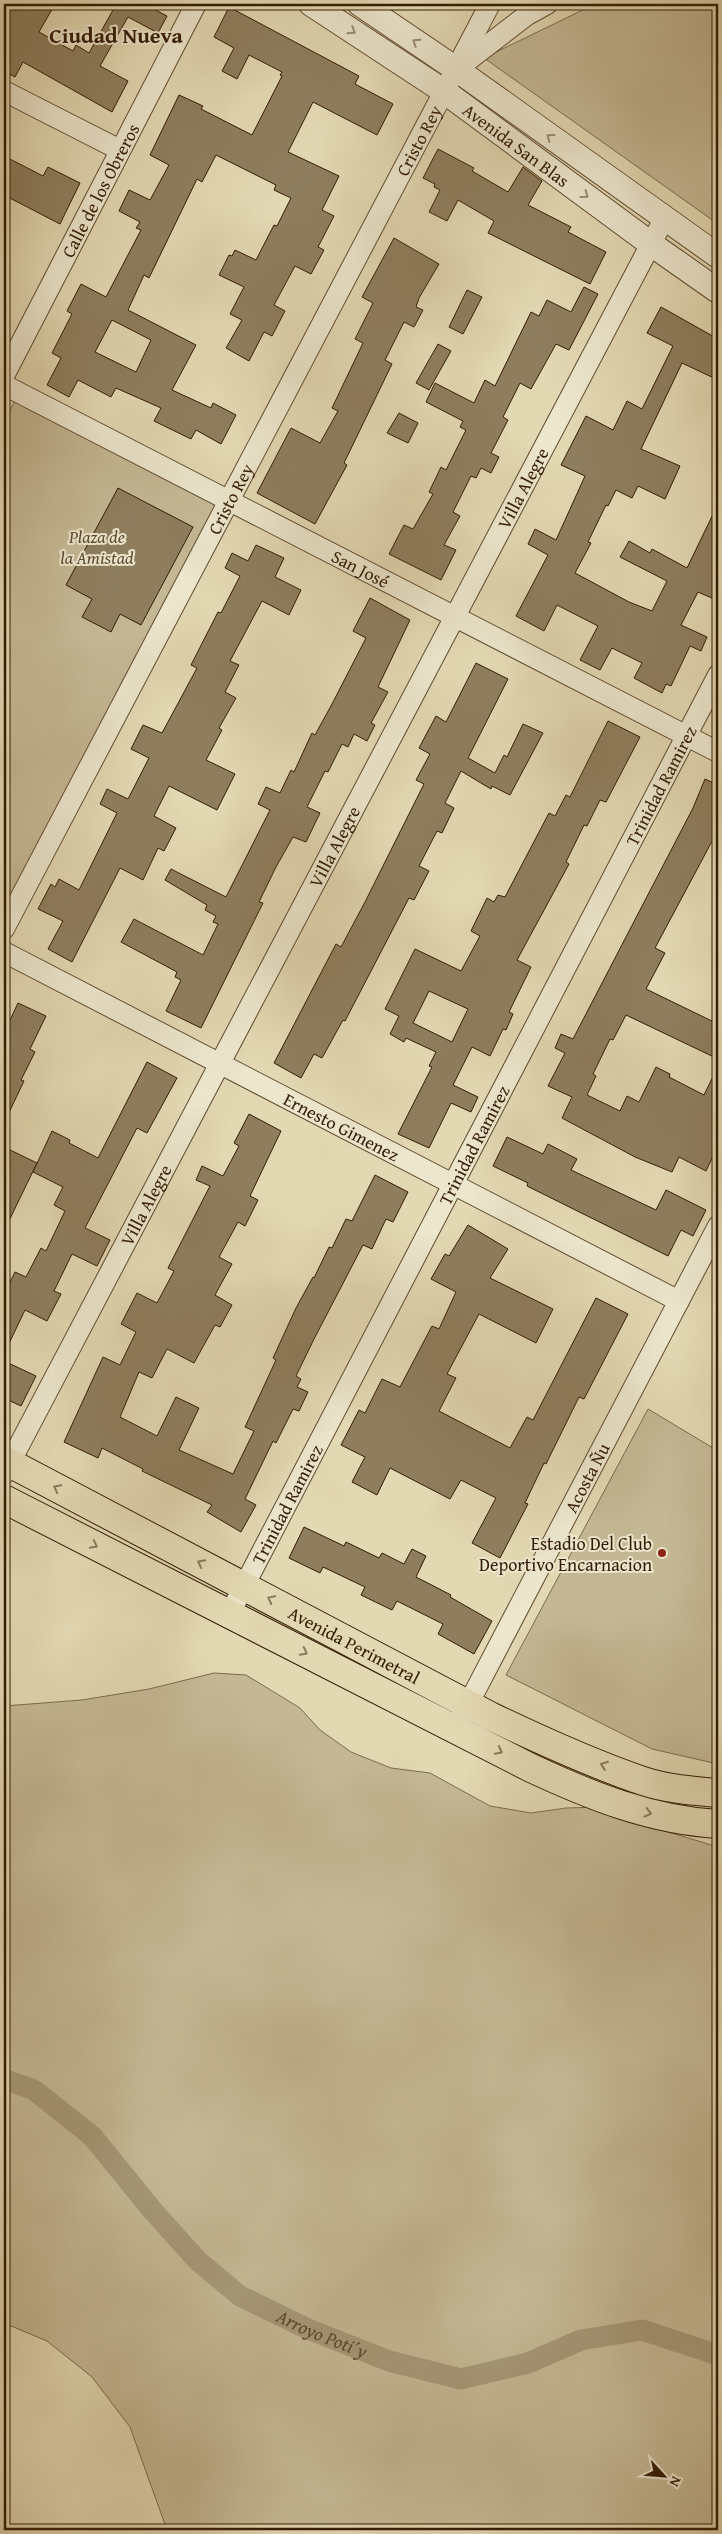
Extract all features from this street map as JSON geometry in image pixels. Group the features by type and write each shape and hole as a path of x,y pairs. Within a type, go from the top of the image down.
{"main road":[{"name":"Avenida Perimetral","path":"6,1466 244,1586 468,1704 552,1745 644,1781 678,1789 718,1793"},
{"name":"Avenida Perimetral","path":"4,1499 531,1768 588,1794 666,1818 718,1824"}],"street":[{"name":"Calle de los Obreros","path":"4,376 196,4"},
{"name":"Avenida San Blas","path":"312,4 444,92 718,291"},
{"name":"Avenida San Blas","path":"360,4 456,69 718,256"},
{"name":"Cristo Rey","path":"4,929 490,4"},
{"path":"456,69 527,15 548,4"},
{"path":"4,90 120,150"},
{"name":"Villa Alegre","path":"6,1466 220,1064 664,219"},
{"name":"San José","path":"4,385 687,734 718,752"},
{"name":"Trinidad Ramirez","path":"229,1615 718,675"},
{"name":"Ernesto Gimenez","path":"4,952 679,1301"},
{"name":"Acosta Ñu","path":"455,1729 718,1226"}],"green space":[{"path":"595,4 718,4 718,224 484,58"},
{"name":"Plaza de la Amistad","path":"15,401 221,506 4,928 4,421"},
{"path":"648,1409 718,1451 718,1764 652,1749 506,1675"},
{"path":"214,1673 246,1675 300,1708 320,1730 351,1752 391,1768 430,1773 490,1806 531,1813 566,1808 600,1807 665,1831 718,1847 718,2530 167,2530 130,2427 92,2377 47,2341 4,2323 4,1706 82,1700 149,1689"}],"building":[{"path":"14,4 55,4 39,32 73,51 76,45 89,53 113,10 102,4 144,4 167,16 158,33 128,17 113,43 100,66 128,81 112,112 23,62 15,77 4,71 4,5 11,9"},
{"path":"229,7 359,76 355,84 393,104 377,135 313,102 288,152 339,176 322,210 334,216 318,247 324,250 311,274 295,266 274,305 285,311 272,336 264,332 249,361 226,348 242,320 230,314 244,287 219,275 229,255 232,256 235,250 256,260 274,225 277,226 291,198 274,190 276,185 216,155 202,182 197,179 149,278 144,275 128,310 196,345 172,390 211,408 213,403 236,415 221,444 196,430 191,439 154,421 161,408 116,388 111,397 78,380 69,397 47,385 61,358 52,353 72,314 67,311 81,284 106,297 141,230 136,228 140,222 119,211 129,190 150,200 169,165 150,155 179,95 203,106 201,109 252,135 282,76 280,75 282,72 249,55 237,79 222,71 234,48 214,37","holes":["112,320 151,340 136,372 95,352"]},
{"path":"438,149 474,168 472,171 508,192 523,167 542,181 528,205 571,227 568,232 606,252 590,284 488,233 494,221 458,200 447,221 429,212 440,190 434,187 435,184 423,178"},
{"path":"4,156 43,176 48,167 80,183 60,224 4,195"},
{"path":"394,238 439,264 419,298 416,307 423,310 414,327 404,322 385,360 392,364 344,463 347,465 315,524 257,493 291,428 320,443 338,411 332,408 363,343 355,339 373,303 362,297"},
{"path":"584,287 598,294 569,350 556,344 531,389 520,383 503,417 508,420 491,453 499,457 491,473 481,468 476,478 471,476 453,512 460,516 444,545 456,550 441,580 389,554 404,525 413,529 433,494 429,492 441,467 446,470 466,430 460,427 463,421 426,402 435,383 474,403 485,380 495,386 531,312 539,316 547,300 571,312"},
{"path":"467,290 482,297 463,334 449,327"},
{"path":"661,307 718,339 718,380 682,363 641,449 680,466 665,499 638,486 632,498 616,490 608,506 606,505 588,542 591,543 575,573 629,602 652,611 667,581 620,557 629,541 650,553 652,549 687,568 718,504 718,591 714,599 698,592 681,625 707,637 701,651 690,646 671,686 666,684 662,693 634,678 642,663 612,648 600,670 580,660 598,626 557,605 544,631 516,616 548,555 528,544 535,529 556,540 585,476 561,465 586,416 613,430 627,401 642,409 673,346 647,333"},
{"path":"438,344 451,351 429,390 416,383"},
{"path":"399,413 418,423 408,443 387,433"},
{"path":"118,488 193,527 141,625 120,614 111,632 82,617 92,599 66,585"},
{"path":"256,545 284,558 275,577 301,590 289,615 262,601 230,661 239,665 225,692 236,698 219,728 222,730 206,760 235,774 217,810 169,786 154,816 176,828 164,851 158,848 143,880 120,868 72,962 48,949 63,921 38,909 51,884 55,887 59,879 79,890 117,813 100,804 107,789 128,799 149,758 131,749 143,725 162,733 197,668 191,665 218,612 221,613 240,576 225,568 232,553 248,561"},
{"path":"370,598 410,620 378,687 388,692 371,723 375,725 367,741 354,734 348,747 342,744 328,772 325,771 307,807 320,813 306,842 293,837 276,867 259,902 263,903 201,1028 166,1011 181,980 175,977 177,972 121,942 134,919 203,955 218,924 213,922 216,916 205,910 207,905 165,880 171,869 226,897 270,810 258,804 266,787 280,793 291,770 294,772 312,733 315,735 366,638 353,631"},
{"path":"476,663 508,679 468,758 495,773 504,755 507,757 523,724 543,733 510,795 492,786 491,789 461,771 445,803 454,808 442,833 437,831 419,866 429,871 414,900 409,898 345,1021 343,1020 322,1058 314,1054 301,1078 274,1063 336,944 341,947 424,784 416,780 430,754 419,748 436,716 446,722"},
{"path":"608,721 640,737 606,802 600,800 587,826 584,825 566,862 569,864 517,960 531,967 509,1012 513,1014 506,1030 503,1029 490,1056 472,1047 453,1085 478,1097 471,1112 451,1103 429,1148 398,1134 432,1067 429,1066 436,1052 406,1038 404,1042 390,1034 399,1016 385,1009 415,949 461,971 480,936 471,931 487,898 494,902 498,895 505,897 549,813 555,816 566,795 570,797","holes":["429,991 468,1009 452,1042 413,1023"]},
{"path":"705,779 718,785 718,830 655,948 665,953 646,989 718,1024 718,1059 626,1015 613,1040 610,1039 593,1074 596,1076 587,1095 620,1111 627,1096 639,1102 656,1067 670,1074 669,1077 704,1095 718,1066 718,1145 706,1171 679,1157 672,1172 635,1157 562,1118 572,1097 548,1086 565,1053 555,1048 561,1034 573,1039 693,808"},
{"path":"18,1003 46,1016 30,1049 35,1052 21,1080 24,1081 4,1123 4,1033"},
{"path":"147,1062 177,1078 147,1133 137,1128 85,1228 110,1240 97,1266 72,1254 54,1291 61,1294 47,1321 25,1310 4,1354 4,1294 15,1272 26,1277 41,1248 46,1251 65,1211 54,1205 63,1187 33,1172 52,1131 70,1140 69,1143 98,1158"},
{"path":"249,1114 281,1131 250,1196 258,1200 245,1226 238,1222 219,1257 232,1264 215,1295 232,1305 220,1327 215,1325 194,1363 167,1349 152,1378 139,1372 120,1417 157,1436 176,1397 199,1408 179,1450 233,1474 254,1431 245,1427 276,1360 273,1358 296,1308 314,1278 329,1247 332,1248 346,1219 352,1221 375,1175 408,1192 393,1222 386,1219 372,1249 363,1245 314,1339 296,1376 301,1379 297,1387 308,1392 299,1411 293,1409 276,1443 273,1441 245,1499 256,1505 241,1532 207,1512 212,1505 142,1471 143,1469 102,1448 98,1458 64,1442 103,1357 120,1365 136,1332 121,1324 137,1293 157,1303 174,1271 168,1268 210,1186 196,1180 202,1166 223,1176 239,1146 234,1143"},
{"path":"507,1137 543,1154 548,1144 577,1159 571,1170 656,1210 666,1190 706,1210 693,1236 681,1230 668,1256 527,1186 528,1183 493,1166"},
{"path":"4,1147 37,1163 4,1231"},
{"path":"468,1225 508,1249 490,1278 553,1309 536,1343 479,1314 447,1374 456,1378 439,1411 510,1448 527,1417 533,1420 596,1298 628,1314 584,1399 579,1397 546,1464 544,1463 525,1503 528,1504 500,1558 472,1543 496,1498 461,1480 450,1499 390,1468 377,1495 352,1482 365,1457 341,1445 359,1410 365,1413 382,1379 400,1387 432,1326 439,1329 456,1292 431,1279 445,1254 449,1256"},
{"path":"4,1361 36,1376 21,1406 4,1398"},
{"path":"304,1527 344,1546 346,1542 379,1558 382,1553 404,1564 412,1549 426,1556 416,1577 451,1595 450,1597 492,1621 474,1654 438,1634 443,1624 397,1601 392,1610 361,1595 365,1587 323,1567 320,1573 289,1558"}],"waterway":[{"name":"Arroyo Poti´y","path":"4,2079 34,2090 92,2136 153,2211 198,2261 240,2296 308,2329 389,2361 461,2379 528,2363 581,2340 642,2330 718,2355"}],"place":[{"name":"Estadio Del Club Deportivo Encarnacion","path":"662,1553"}],"district":[{"name":"Ciudad Nueva","path":"116,35"}]}
